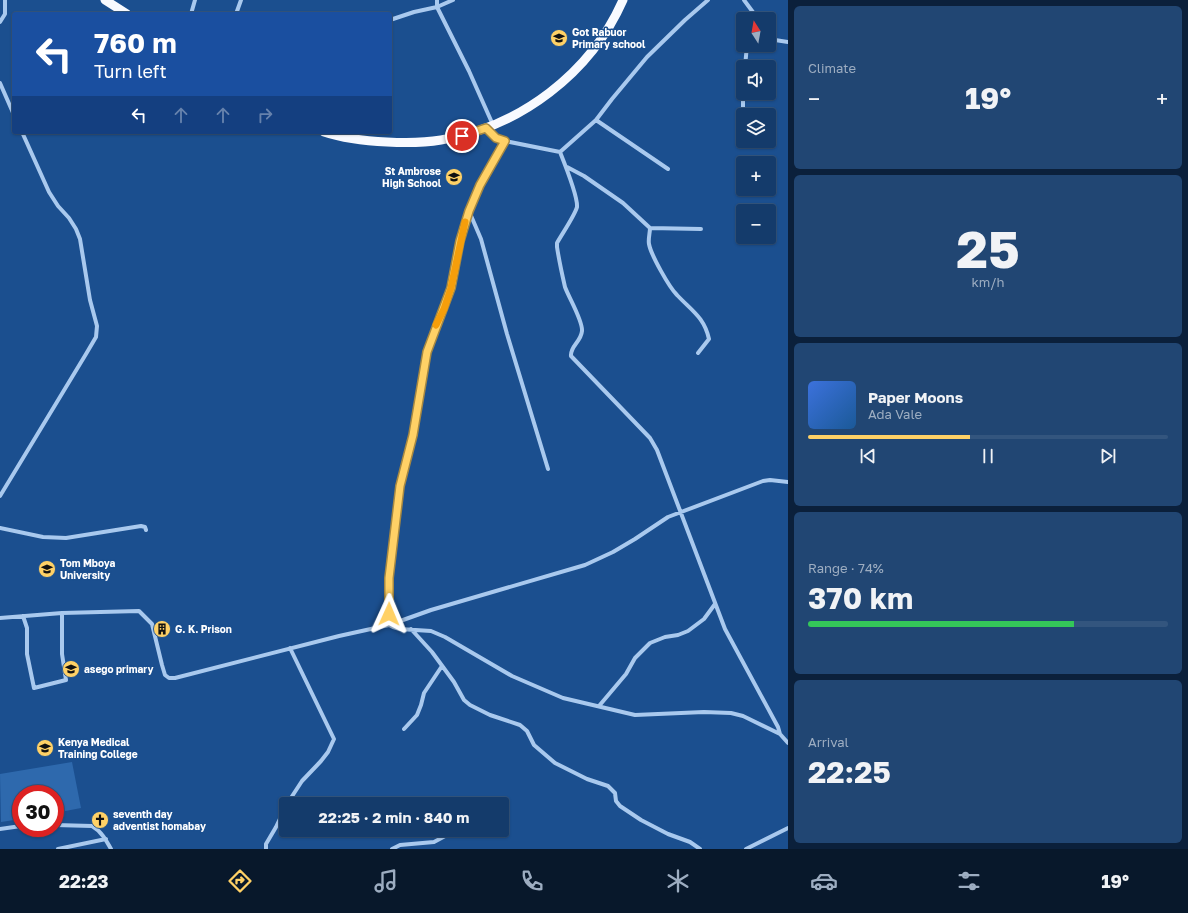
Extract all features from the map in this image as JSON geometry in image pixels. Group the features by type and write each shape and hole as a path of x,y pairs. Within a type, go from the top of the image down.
{"highway":[{"path":"105,0 123,12"},
{"path":"330,134 361,141 419,142 454,138 489,127 508,119 536,102 570,76 585,60 609,27 623,0"}],"street":[{"path":"0,22 6,14 4,0"},
{"path":"192,12 195,0"},
{"path":"237,12 241,0"},
{"path":"437,0 437,7 469,71 489,127 496,138 560,152"},
{"path":"392,19 414,12 437,7 453,0"},
{"path":"560,152 596,120 647,57 708,0"},
{"path":"744,0 750,12"},
{"path":"776,40 788,42"},
{"path":"0,82 12,110"},
{"path":"743,100 743,107"},
{"path":"596,120 668,169"},
{"path":"0,496 96,337 96,326 80,239 72,223 49,192 23,134"},
{"path":"389,625 389,578 400,486 413,435 427,352 451,288 460,241 469,211 480,185 505,141"},
{"path":"560,152 567,167 577,203 577,208 557,243 566,288 582,331 580,337 572,348 571,356 650,438 657,450 714,604 725,629 778,727 780,734"},
{"path":"567,167 584,176 624,203 650,228 701,229"},
{"path":"469,211 481,239 507,334 548,469"},
{"path":"650,228 648,243 662,272 675,294 700,317 708,331 710,339 698,353"},
{"path":"0,618 62,613 139,612 152,624 165,675 169,678 175,678 290,648 389,625 431,610 585,565 613,552 668,516 763,481 770,480 788,482"},
{"path":"0,528 43,537 66,538 141,526 145,527 146,530"},
{"path":"599,706 626,674 635,658 650,643 665,637 678,635 688,631 704,619 714,604"},
{"path":"23,616 27,628 27,654 34,688 66,680 62,654 62,613"},
{"path":"389,625 393,628 431,631 445,637 512,676 563,698 635,715 704,712 731,713 743,716 780,734 788,743"},
{"path":"410,629 432,652 454,682 464,700 470,705 490,715 520,725 528,731 534,745 555,762 588,779 608,786 616,793 616,800 620,806 641,820 668,834 690,842 700,849"},
{"path":"290,648 334,739 322,761 302,781 291,797"},
{"path":"404,729 417,715 424,693 442,666"},
{"path":"266,849 266,844 279,820"},
{"path":"64,825 92,826 106,839 111,849"},
{"path":"0,829 12,827"},
{"path":"746,849 788,828"},
{"path":"392,849 400,845 434,842 443,837"},
{"path":"58,849 106,839"}],"shaded area":[{"path":"72,762 81,808 64,811 64,785 12,785 12,820 1,822 0,774"}],"slow traffic":[{"path":"436,325 444,309 451,288 465,222"}],"place":[{"name":"Got Rabuor Primary school","path":"559,38"},
{"name":"St Ambrose High School","path":"454,177"},
{"name":"Tom Mboya University","path":"47,569"},
{"name":"G. K. Prison","path":"162,629"},
{"name":"asego primary","path":"71,669"},
{"name":"Kenya Medical Training College","path":"45,748"},
{"name":"seventh day adventist homabay","path":"100,820"}],"route":[{"path":"389,614 389,578 400,486 413,435 427,352 432,334 444,309 451,288 460,241 472,202 505,141 496,138 486,128 462,136"}]}
